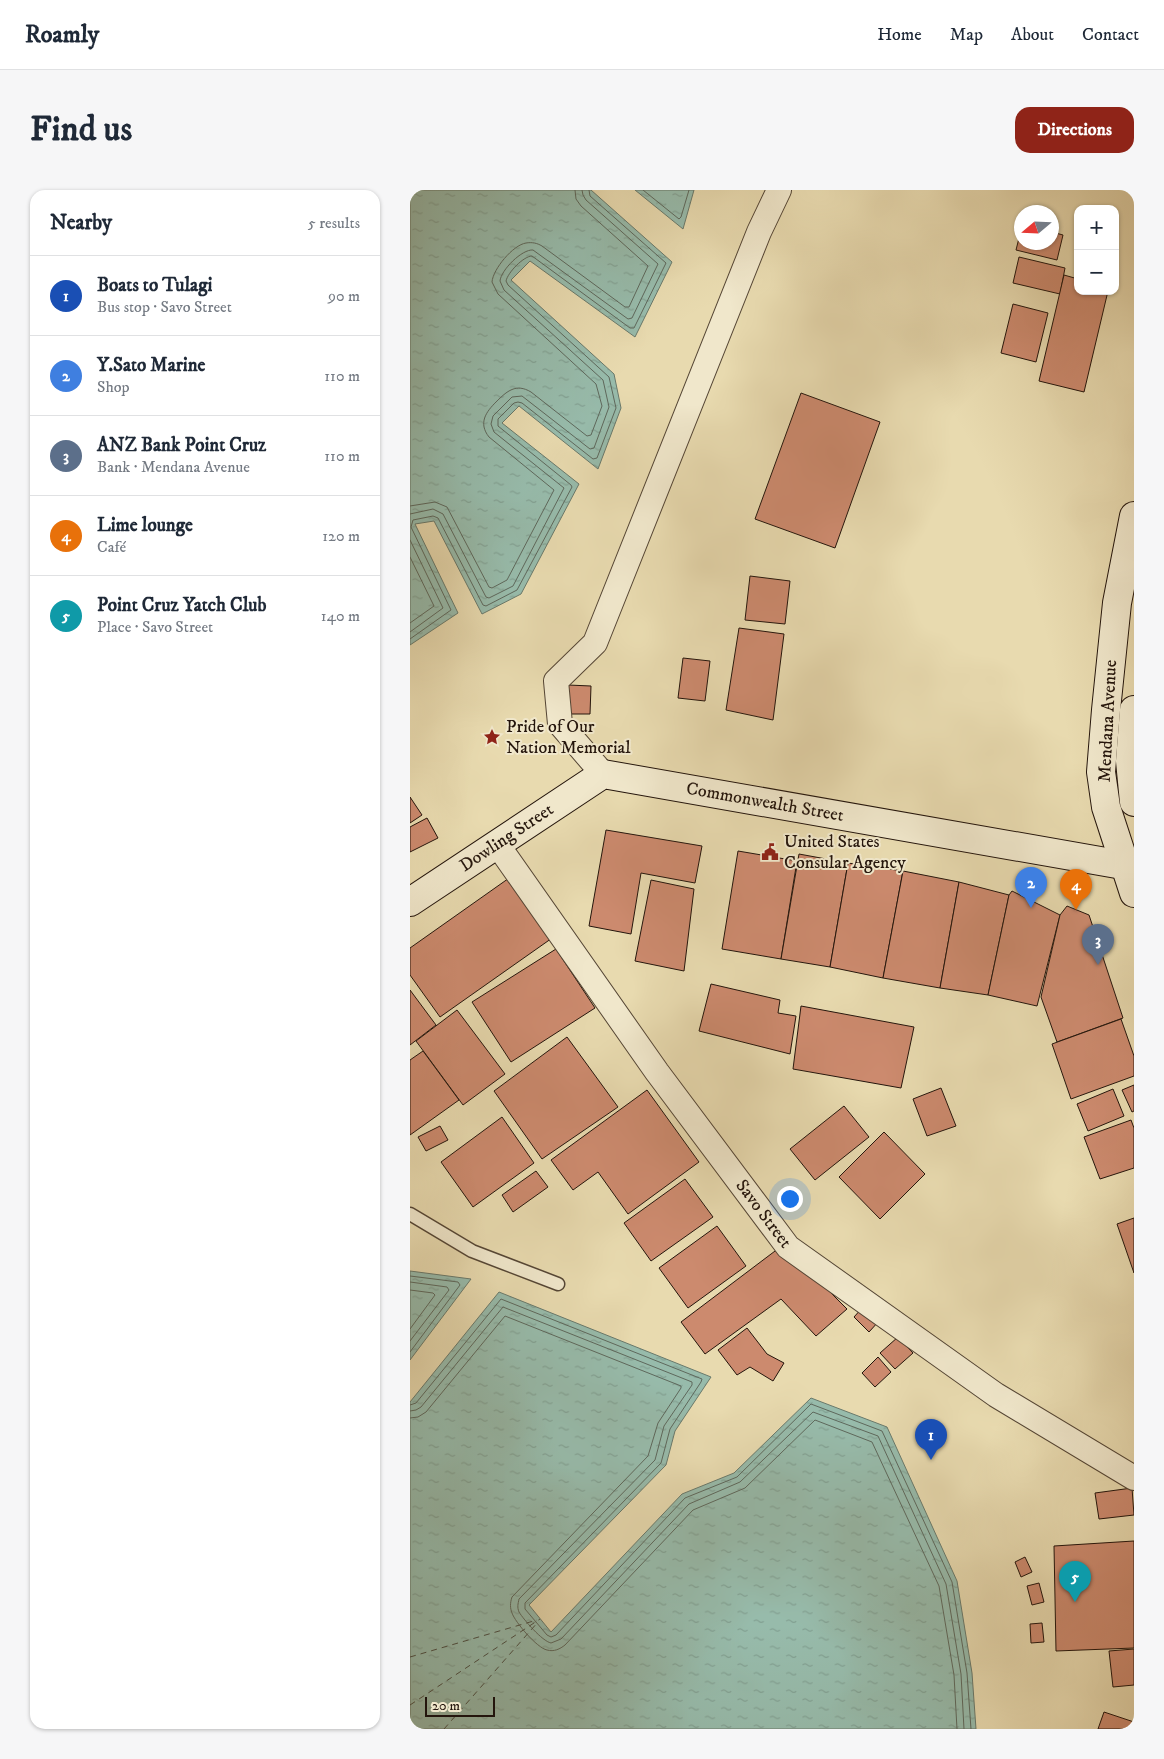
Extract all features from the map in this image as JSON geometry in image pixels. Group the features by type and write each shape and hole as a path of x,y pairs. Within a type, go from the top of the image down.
{"street":[{"path":"603,774 560,724 556,681 594,643 759,232 779,190"},
{"name":"Mendana Avenue","path":"1134,516 1117,604 1101,772 1106,807 1130,867 1134,893"},
{"name":"Mendana Avenue","path":"1134,710 1130,761 1134,802"},
{"name":"Dowling Street","path":"410,902 603,774"},
{"name":"Commonwealth Street","path":"603,774 1130,867"},
{"name":"Savo Street","path":"497,844 657,1072 788,1247 996,1395 1134,1478"}],"lane":[{"path":"410,1214 472,1251 558,1284"}],"water":[{"path":"410,190 591,190 672,262 635,337 530,261 511,280 614,374 621,408 598,469 519,406 502,423 579,484 521,594 482,614 434,521 415,524 458,613 410,645"},
{"path":"635,190 694,190 683,229"},
{"path":"410,1271 471,1279 410,1360"},
{"path":"499,1292 711,1377 675,1431 666,1465 529,1605 551,1632 682,1494 734,1473 811,1398 887,1427 957,1581 972,1673 976,1729 410,1729 410,1402"}],"building":[{"path":"1059,234 1063,235 1057,260 1016,250 1059,250"},
{"path":"1019,257 1065,268 1060,294 1013,283"},
{"path":"1064,275 1074,278 1074,295 1107,295 1084,392 1039,381"},
{"path":"1013,304 1048,313 1036,362 1001,353"},
{"path":"801,393 880,422 835,548 755,519"},
{"path":"750,576 790,581 785,624 745,620"},
{"path":"739,628 784,634 773,720 726,710"},
{"path":"683,658 710,661 705,701 678,698"},
{"path":"568,685 591,686 590,714 568,714"},
{"path":"410,797 422,815 410,823"},
{"path":"427,818 438,838 410,852 410,827"},
{"path":"606,830 702,846 695,883 641,873 631,934 589,926"},
{"path":"738,851 797,861 781,959 722,949"},
{"path":"799,854 848,863 830,967 781,959"},
{"path":"848,863 903,871 883,978 830,967"},
{"path":"903,871 959,882 940,988 883,978"},
{"path":"512,876 555,936 440,1017 410,975 410,948"},
{"path":"651,880 694,889 684,971 635,961"},
{"path":"959,882 1009,895 988,995 940,988"},
{"path":"1012,891 1060,915 1037,1006 988,995 1009,895"},
{"path":"1067,906 1089,915 1123,1018 1057,1042 1041,997 1060,915"},
{"path":"556,949 595,1008 511,1062 472,1002"},
{"path":"711,984 780,1000 778,1013 796,1016 790,1054 699,1031"},
{"path":"410,990 436,1025 410,1045"},
{"path":"801,1006 914,1027 901,1088 793,1069"},
{"path":"457,1010 505,1074 463,1105 416,1041"},
{"path":"1121,1019 1134,1056 1134,1076 1071,1099 1052,1044"},
{"path":"567,1037 618,1107 542,1159 494,1091"},
{"path":"423,1051 459,1100 410,1135 410,1060"},
{"path":"1134,1085 1134,1111 1132,1112 1122,1090"},
{"path":"941,1088 956,1126 927,1136 913,1099"},
{"path":"1113,1089 1124,1116 1088,1131 1077,1104"},
{"path":"647,1090 699,1162 628,1214 598,1172 573,1190 551,1160"},
{"path":"844,1106 869,1137 815,1180 790,1149"},
{"path":"502,1117 534,1163 473,1207 441,1162"},
{"path":"1131,1120 1134,1128 1134,1168 1100,1179 1084,1137"},
{"path":"440,1126 448,1140 426,1151 418,1137"},
{"path":"884,1132 925,1174 880,1219 839,1177"},
{"path":"536,1171 548,1187 513,1212 502,1195"},
{"path":"685,1179 713,1217 651,1261 624,1223"},
{"path":"1134,1218 1134,1273 1117,1224"},
{"path":"717,1226 746,1266 688,1308 659,1268"},
{"path":"783,1245 847,1309 816,1336 781,1299 705,1354 681,1322"},
{"path":"863,1307 879,1321 869,1332 854,1317"},
{"path":"747,1328 767,1354 784,1363 773,1381 750,1367 737,1375 718,1350"},
{"path":"898,1337 913,1353 895,1369 880,1353"},
{"path":"878,1357 891,1372 875,1387 862,1373"},
{"path":"1132,1488 1134,1515 1099,1519 1095,1493"},
{"path":"1134,1541 1134,1648 1056,1651 1054,1546"},
{"path":"1025,1557 1032,1572 1021,1577 1015,1562"},
{"path":"1039,1583 1044,1602 1032,1605 1027,1586"},
{"path":"1042,1623 1044,1642 1031,1643 1030,1624"},
{"path":"1134,1649 1134,1685 1113,1687 1109,1651"},
{"path":"1104,1712 1134,1722 1134,1729 1098,1729"}],"ferry route":[{"path":"410,1705 540,1619"},
{"path":"410,1657 537,1620"},
{"path":"444,1729 538,1622"}],"place":[{"name":"Pride of Our Nation Memorial","path":"492,737"},
{"name":"United States Consular Agency","path":"770,852"},
{"name":"Y.Sato Marine","path":"1031,908"},
{"name":"Lime lounge","path":"1076,910"},
{"name":"ANZ Bank Point Cruz","path":"1098,965"},
{"name":"Boats to Tulagi","path":"931,1460"},
{"name":"Point Cruz Yatch Club","path":"1075,1602"}]}
